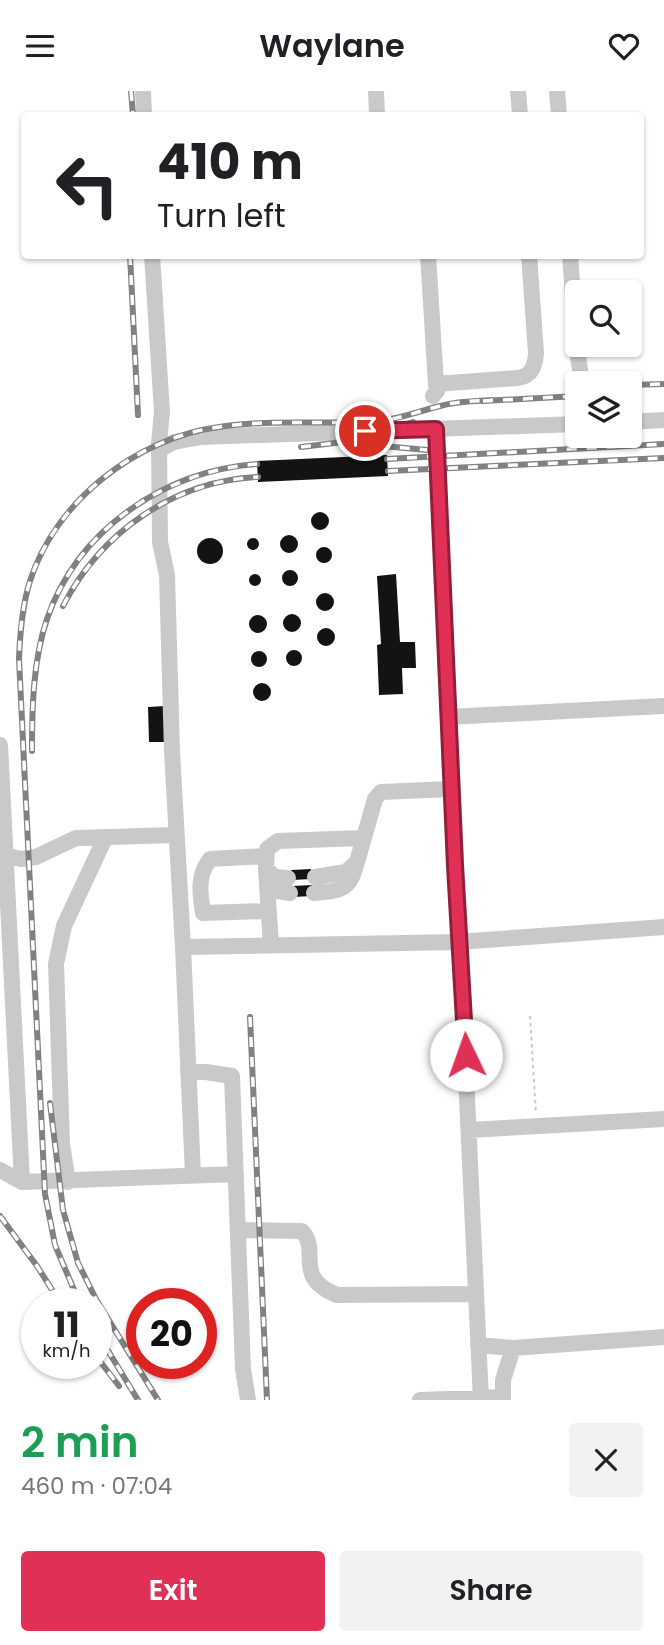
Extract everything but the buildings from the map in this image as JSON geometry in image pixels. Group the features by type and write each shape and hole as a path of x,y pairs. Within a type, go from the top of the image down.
{"lane":[{"path":"143,91 144,112"},
{"path":"376,91 377,112"},
{"path":"518,91 520,112"},
{"path":"557,91 559,112"},
{"path":"152,259 162,412 159,450 160,542 167,575 176,835 193,1175"},
{"path":"428,259 435,390 525,377 530,373 534,367 536,353 529,259"},
{"path":"570,259 580,371"},
{"path":"642,421 664,420"},
{"path":"159,450 174,442 191,438 565,424"},
{"path":"436,429 481,1399"},
{"path":"448,717 664,706"},
{"path":"0,745 5,855 3,880 6,1017 22,1182"},
{"path":"315,885 346,872 357,862 375,799 381,792 451,789"},
{"path":"5,855 21,859 36,857 76,838 176,835"},
{"path":"68,1182 62,1144 56,964 64,926 105,838"},
{"path":"271,945 267,849 278,841 363,838"},
{"path":"202,913 202,869 210,859 266,870 289,886"},
{"path":"181,913 268,911"},
{"path":"183,947 458,941 664,927"},
{"path":"188,1072 232,1076 243,1369 248,1400"},
{"path":"469,1130 664,1119"},
{"path":"0,1170 22,1182 236,1174"},
{"path":"239,1230 302,1231 307,1239 309,1271 320,1284 337,1295 475,1294"},
{"path":"478,1345 513,1348 664,1337"},
{"path":"420,1400 503,1399 502,1380 513,1348"}],"path":[{"path":"530,1016 537,1126"}],"railway":[{"path":"131,91 133,112"},
{"path":"130,259 138,415"},
{"path":"642,385 664,384"},
{"path":"483,401 565,397"},
{"path":"73,1288 55,1245 45,1194 19,659 25,600 42,552 79,500 103,478 158,444 188,433 258,423 378,421 453,403 493,400"},
{"path":"301,447 351,441 413,422"},
{"path":"360,444 427,450"},
{"path":"387,459 664,444"},
{"path":"388,471 664,458"},
{"path":"32,751 34,684 42,635 61,587 80,558 103,532 129,510 158,492 223,469 257,464"},
{"path":"63,606 98,555 143,515 197,488 258,477"},
{"path":"250,1017 267,1400"},
{"path":"50,1103 63,1210 78,1263 97,1301 158,1400"},
{"path":"0,1216 51,1288"},
{"path":"112,1357 138,1400"},
{"path":"112,1377 119,1386"}],"route":[{"path":"365,431 436,429 458,941 466,1055"}]}
